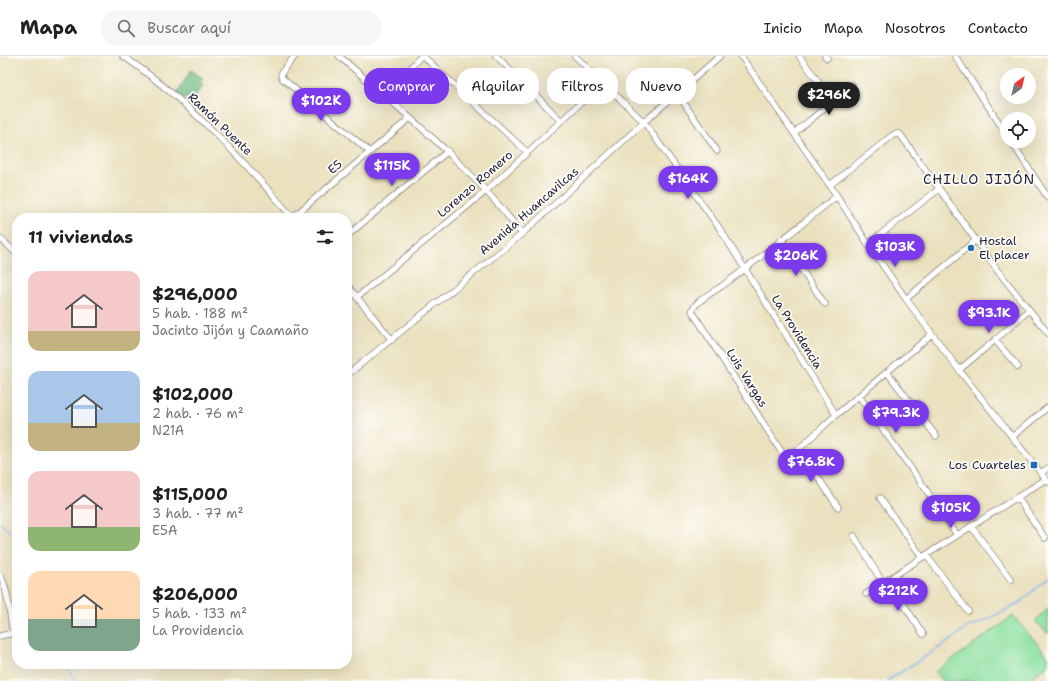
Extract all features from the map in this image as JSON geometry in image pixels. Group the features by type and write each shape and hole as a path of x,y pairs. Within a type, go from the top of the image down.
{"street":[{"name":"Ramón Puente","path":"123,56 172,93 211,128 252,171 289,213"},
{"path":"295,56 282,72 283,79 370,152"},
{"path":"339,56 364,78"},
{"path":"411,68 422,56 528,152"},
{"path":"496,56 561,120"},
{"name":"La Providencia","path":"576,56 588,68"},
{"name":"Avenida Huancavilcas","path":"696,77 720,56"},
{"path":"741,56 830,185 906,300 959,370 1047,480 1017,497 866,594"},
{"path":"799,56 818,82"},
{"path":"955,56 1000,124"},
{"path":"794,133 852,85"},
{"name":"La Providencia","path":"618,97 644,122 720,229 836,415"},
{"path":"394,104 448,151 486,191 522,234"},
{"name":"Lorenzo Romero","path":"357,297 486,191 579,104"},
{"name":"Avenida Huancavilcas","path":"352,371 522,234 665,104"},
{"path":"684,104 717,151"},
{"name":"E5","path":"299,213 410,118"},
{"path":"830,185 897,134 900,134 998,270 1048,333"},
{"path":"1016,148 1048,198"},
{"path":"352,232 448,151"},
{"path":"868,244 939,189"},
{"path":"745,269 837,196"},
{"path":"0,238 12,249"},
{"path":"781,240 825,304"},
{"path":"906,300 976,240"},
{"name":"Luis Vargas","path":"745,269 700,301 692,311 784,456 789,457 799,449"},
{"path":"352,291 392,340"},
{"path":"959,370 996,340 1029,310"},
{"path":"838,507 799,449 836,415 932,334"},
{"path":"996,340 1018,366"},
{"path":"887,372 936,436"},
{"path":"859,396 957,535"},
{"path":"1012,437 1048,407"},
{"path":"1041,473 1048,468"},
{"path":"1017,497 1045,538"},
{"path":"880,498 924,556 968,610"},
{"path":"971,526 1011,580"},
{"path":"854,536 923,634"},
{"path":"0,575 4,581 12,619"},
{"path":"0,636 12,634"}],"green space":[{"path":"191,70 203,78 200,83 203,85 190,103 177,93"},
{"path":"1048,608 1048,634 1035,621"},
{"path":"1013,616 1048,656 1048,665 1027,681 942,681 935,672"}],"waterway":[{"path":"0,523 12,533"},
{"path":"887,681 951,640 968,627 978,624 1018,604 1048,578"},
{"path":"69,669 75,681"}],"place":[{"name":"Hostal El placer","path":"971,248"},
{"name":"Los Cuarteles","path":"1034,465"}],"district":[{"name":"CHILLO JIJÓN","path":"979,179"}]}
